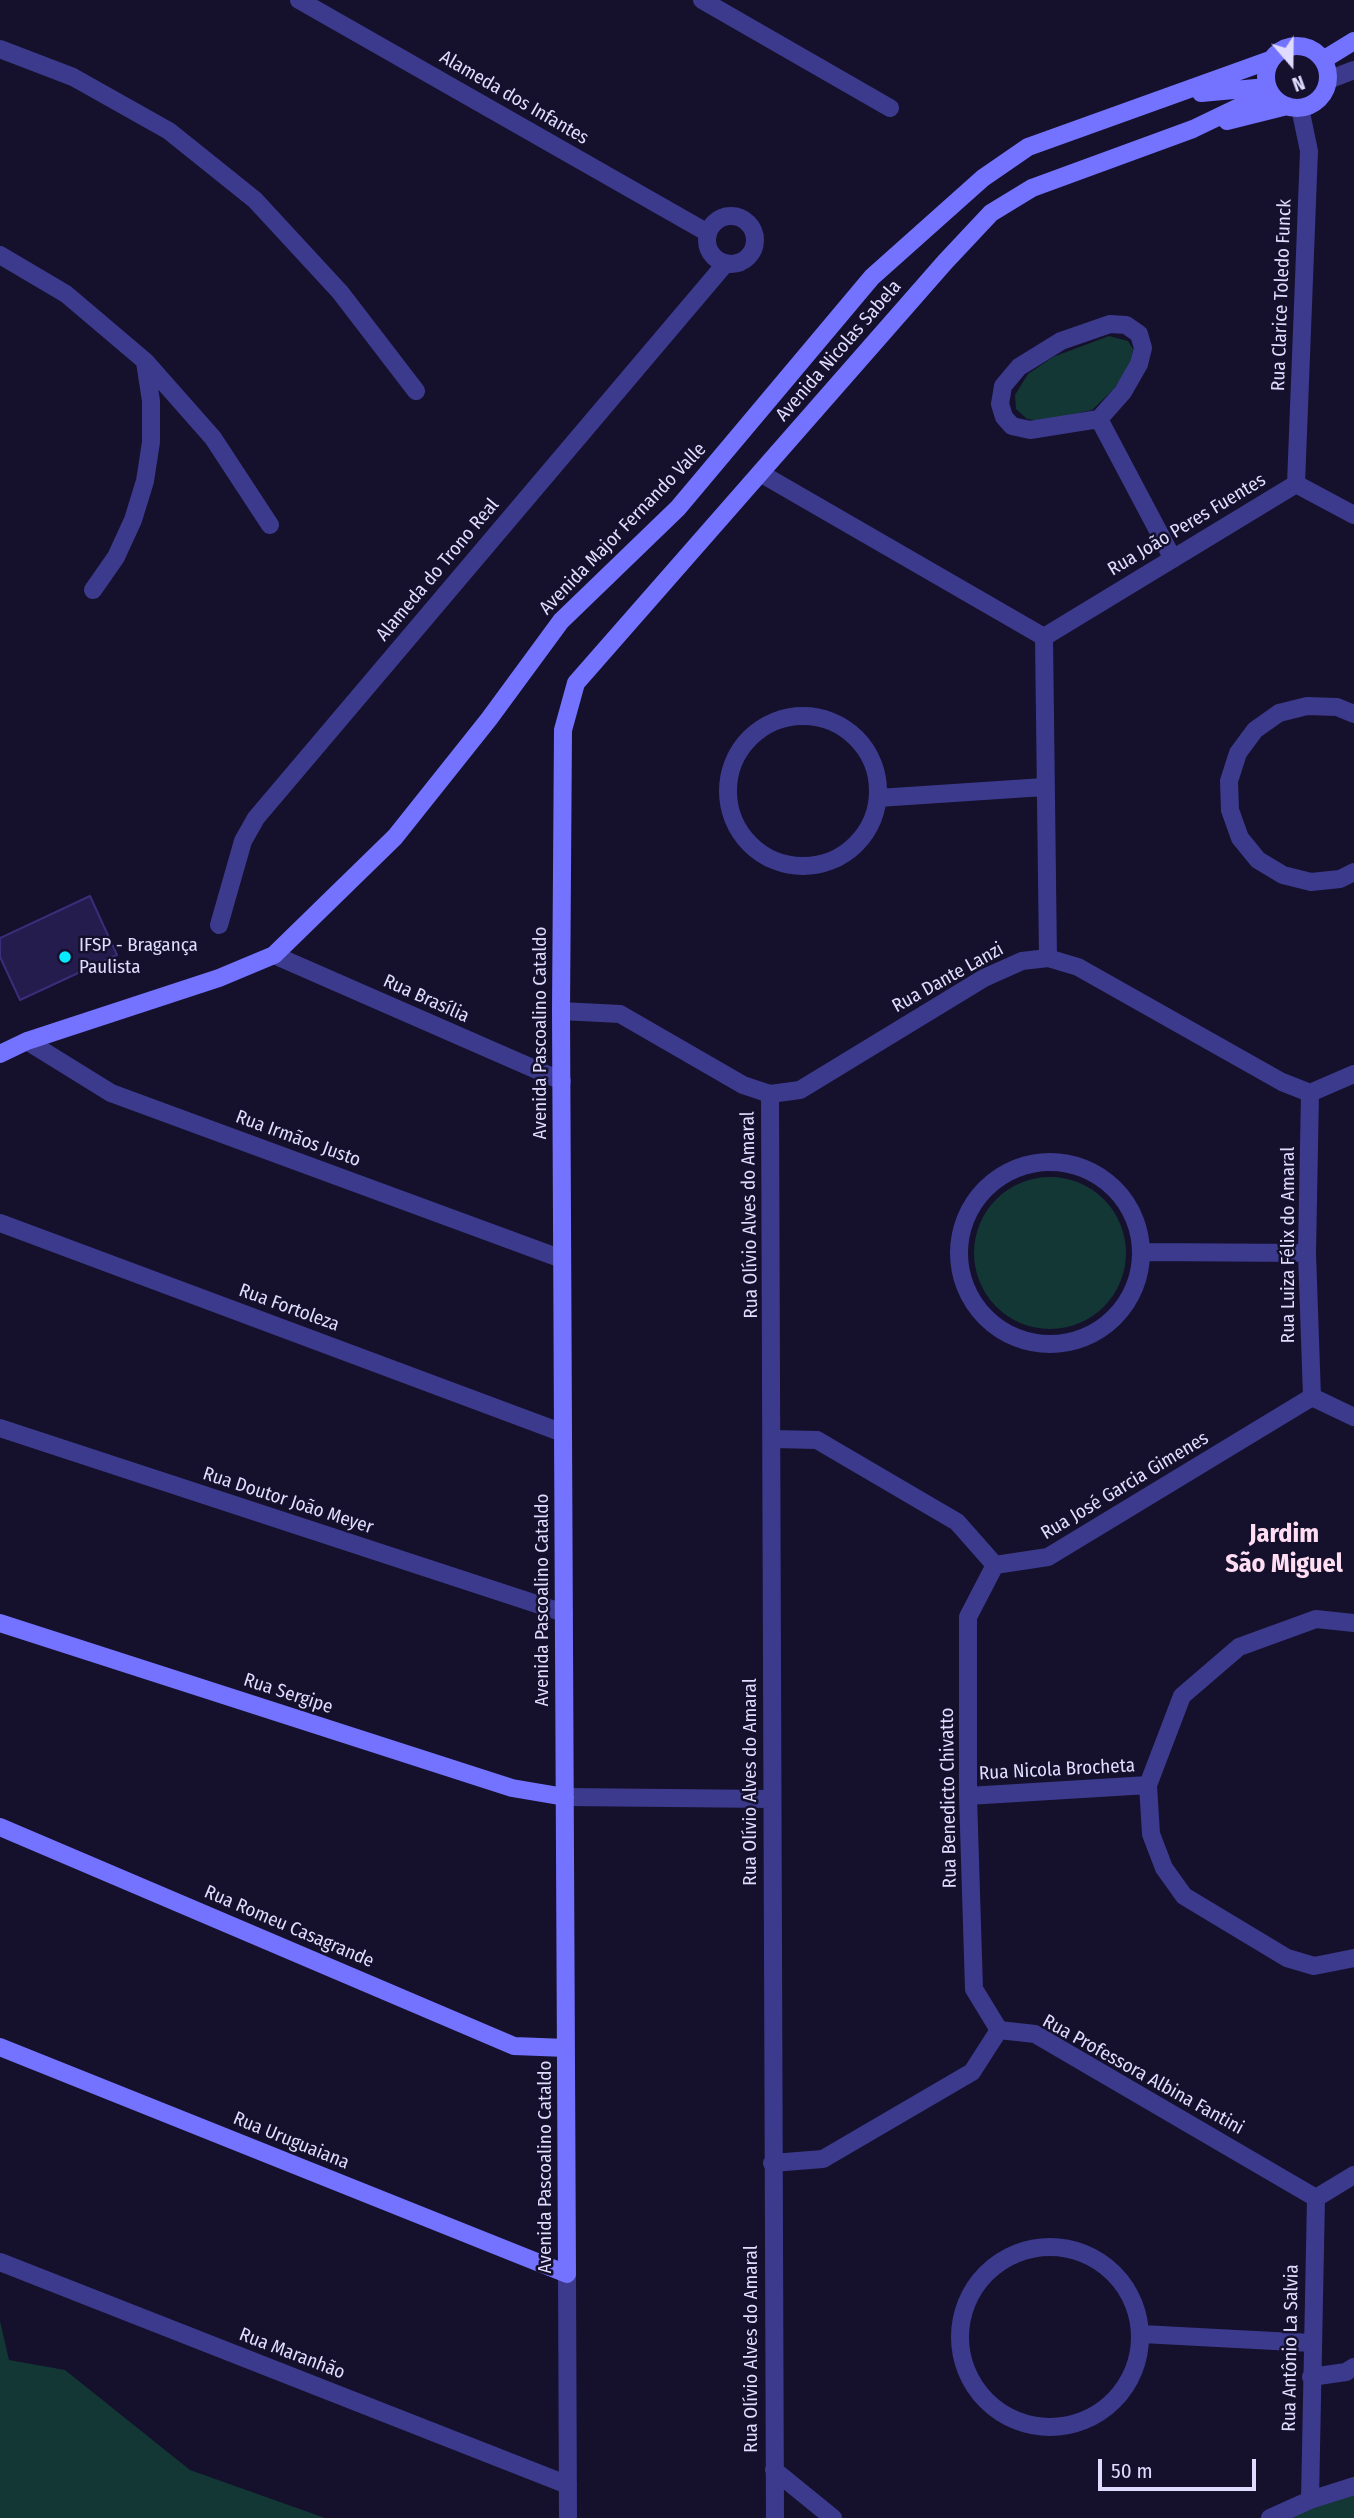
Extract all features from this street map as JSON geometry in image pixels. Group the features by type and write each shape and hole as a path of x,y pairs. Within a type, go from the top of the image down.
{"street":[{"name":"Alameda dos Infantes","path":"299,0 708,233"},
{"path":"702,0 890,108"},
{"path":"1323,60 1354,41"},
{"path":"1303,46 1323,60 1328,80 1323,93 1313,103 1294,107 1268,90 1266,74 1270,60 1279,51 1303,46"},
{"path":"0,49 73,77 169,131 255,200 340,292 416,391"},
{"name":"Avenida Major Fernando Valle","path":"0,1054 27,1041 219,978 274,955 395,837 489,719 561,621 678,508 872,277 983,178 1028,147 1177,96 1270,60"},
{"path":"1328,80 1354,70"},
{"name":"Avenida Major Fernando Valle","path":"1177,96 1268,90"},
{"name":"Avenida Nicolas Sabela","path":"576,683 991,213 1032,188 1193,129 1268,90"},
{"name":"Avenida Nicolas Sabela","path":"1193,129 1294,107"},
{"name":"Rua Clarice Toledo Funck","path":"1294,107 1308,151 1296,484"},
{"path":"728,215 746,220 755,236 751,254 736,264 726,263 710,252 708,233 712,224 728,215"},
{"path":"0,255 66,294 145,361 213,438 270,525"},
{"name":"Alameda do Trono Real","path":"219,925 243,841 256,818 726,263"},
{"path":"1110,324 1126,325 1139,334 1143,348 1139,364 1123,392 1099,419 1030,430 1012,426 1004,417 1000,404 1003,386 1019,367 1061,341 1110,324"},
{"path":"93,590 116,557 133,520 145,481 151,442 151,401 145,361"},
{"path":"1099,419 1173,559"},
{"path":"760,473 1044,637 1048,958"},
{"name":"Rua João Peres Fuentes","path":"1044,637 1296,484 1354,515"},
{"name":"Avenida Pascoalino Cataldo","path":"568,2518 561,1012 563,730 576,683"},
{"path":"1354,714 1337,707 1307,706 1279,713 1255,730 1238,753 1229,781 1230,810 1240,838 1258,860 1283,875 1311,882 1340,879 1354,872"},
{"path":"802,715 828,719 850,731 867,750 877,773 878,798 872,822 858,842 838,857 815,865 790,866 767,858 747,843 734,822 727,799 729,774 738,751 755,732 777,719 802,715"},
{"path":"878,798 1044,787"},
{"name":"Rua Brasília","path":"274,955 562,1080"},
{"name":"Rua Dante Lanzi","path":"770,1094 800,1090 984,978 1022,961 1048,958 1078,967 1282,1082 1310,1093"},
{"path":"561,1012 621,1014 743,1085 770,1094"},
{"name":"Rua Irmãos Justo","path":"27,1041 111,1093 562,1259"},
{"path":"1310,1093 1354,1074"},
{"name":"Rua Luiza Félix do Amaral","path":"1310,1093 1307,1253 1312,1397"},
{"name":"Rua Olívio Alves do Amaral","path":"770,1094 775,2518"},
{"path":"1042,1161 1063,1163 1100,1176 1123,1196 1137,1223 1142,1252 1137,1282 1123,1309 1100,1329 1082,1338 1042,1345 1013,1337 981,1313 969,1297 959,1268 958,1238 969,1209 987,1185 1013,1169 1042,1161"},
{"name":"Rua Fortoleza","path":"0,1223 563,1433"},
{"path":"1142,1252 1307,1253"},
{"path":"1312,1397 1354,1417"},
{"name":"Rua José Garcia Gimenes","path":"995,1565 1048,1557 1312,1397"},
{"name":"Rua Doutor João Meyer","path":"0,1427 564,1613"},
{"path":"773,1439 817,1440 957,1522 995,1565"},
{"name":"Rua Benedicto Chivatto","path":"995,1565 968,1618 968,1796 974,1989 999,2030"},
{"name":"Rua Nicola Brocheta","path":"1354,1623 1316,1619 1239,1647 1182,1696 1148,1785 1151,1834 1164,1868 1184,1896 1287,1958 1314,1966 1354,1958"},
{"name":"Rua Sergipe","path":"0,1623 512,1788 565,1797"},
{"name":"Rua Nicola Brocheta","path":"968,1796 1148,1785"},
{"path":"565,1797 772,1799"},
{"name":"Rua Romeu Casagrande","path":"0,1827 514,2046 566,2048"},
{"path":"772,2163 823,2160 972,2072 999,2030"},
{"name":"Rua Professora Albina Fantini","path":"999,2030 1035,2034 1316,2198"},
{"name":"Rua Uruguaiana","path":"0,2047 567,2274"},
{"path":"1316,2198 1354,2175"},
{"name":"Rua Antônio La Salvia","path":"1310,2500 1316,2198"},
{"path":"1044,2246 1073,2249 1100,2261 1115,2274 1136,2305 1142,2334 1138,2364 1124,2392 1101,2413 1073,2425 1042,2428 1012,2420 987,2403 969,2378 960,2348 961,2318 972,2291 991,2268 1016,2253 1044,2246"},
{"name":"Rua Maranhão","path":"0,2262 568,2485"},
{"path":"1142,2334 1312,2343"},
{"path":"1311,2377 1346,2372 1354,2367"},
{"name":"Rua Olívio Alves do Amaral","path":"774,2470 833,2518"},
{"path":"1270,2518 1310,2500 1354,2486"}],"green space":[{"path":"1109,336 1128,341 1133,349 1130,366 1113,390 1092,410 1042,421 1027,419 1016,409 1015,395 1028,374 1053,357"},
{"path":"1050,1177 1079,1183 1103,1200 1120,1224 1126,1253 1120,1282 1103,1306 1079,1323 1050,1329 1021,1323 997,1306 980,1282 974,1253 980,1224 997,1200 1021,1183"},
{"path":"0,2321 9,2360 65,2370 190,2470 325,2518 0,2518"},
{"path":"1354,2487 1354,2518 1279,2518"}],"building":[{"path":"90,896 117,955 20,1000 0,957 0,938"}],"place":[{"name":"IFSP - Bragança Paulista","path":"65,957"}],"district":[{"name":"Jardim São Miguel","path":"1284,1550"}]}
